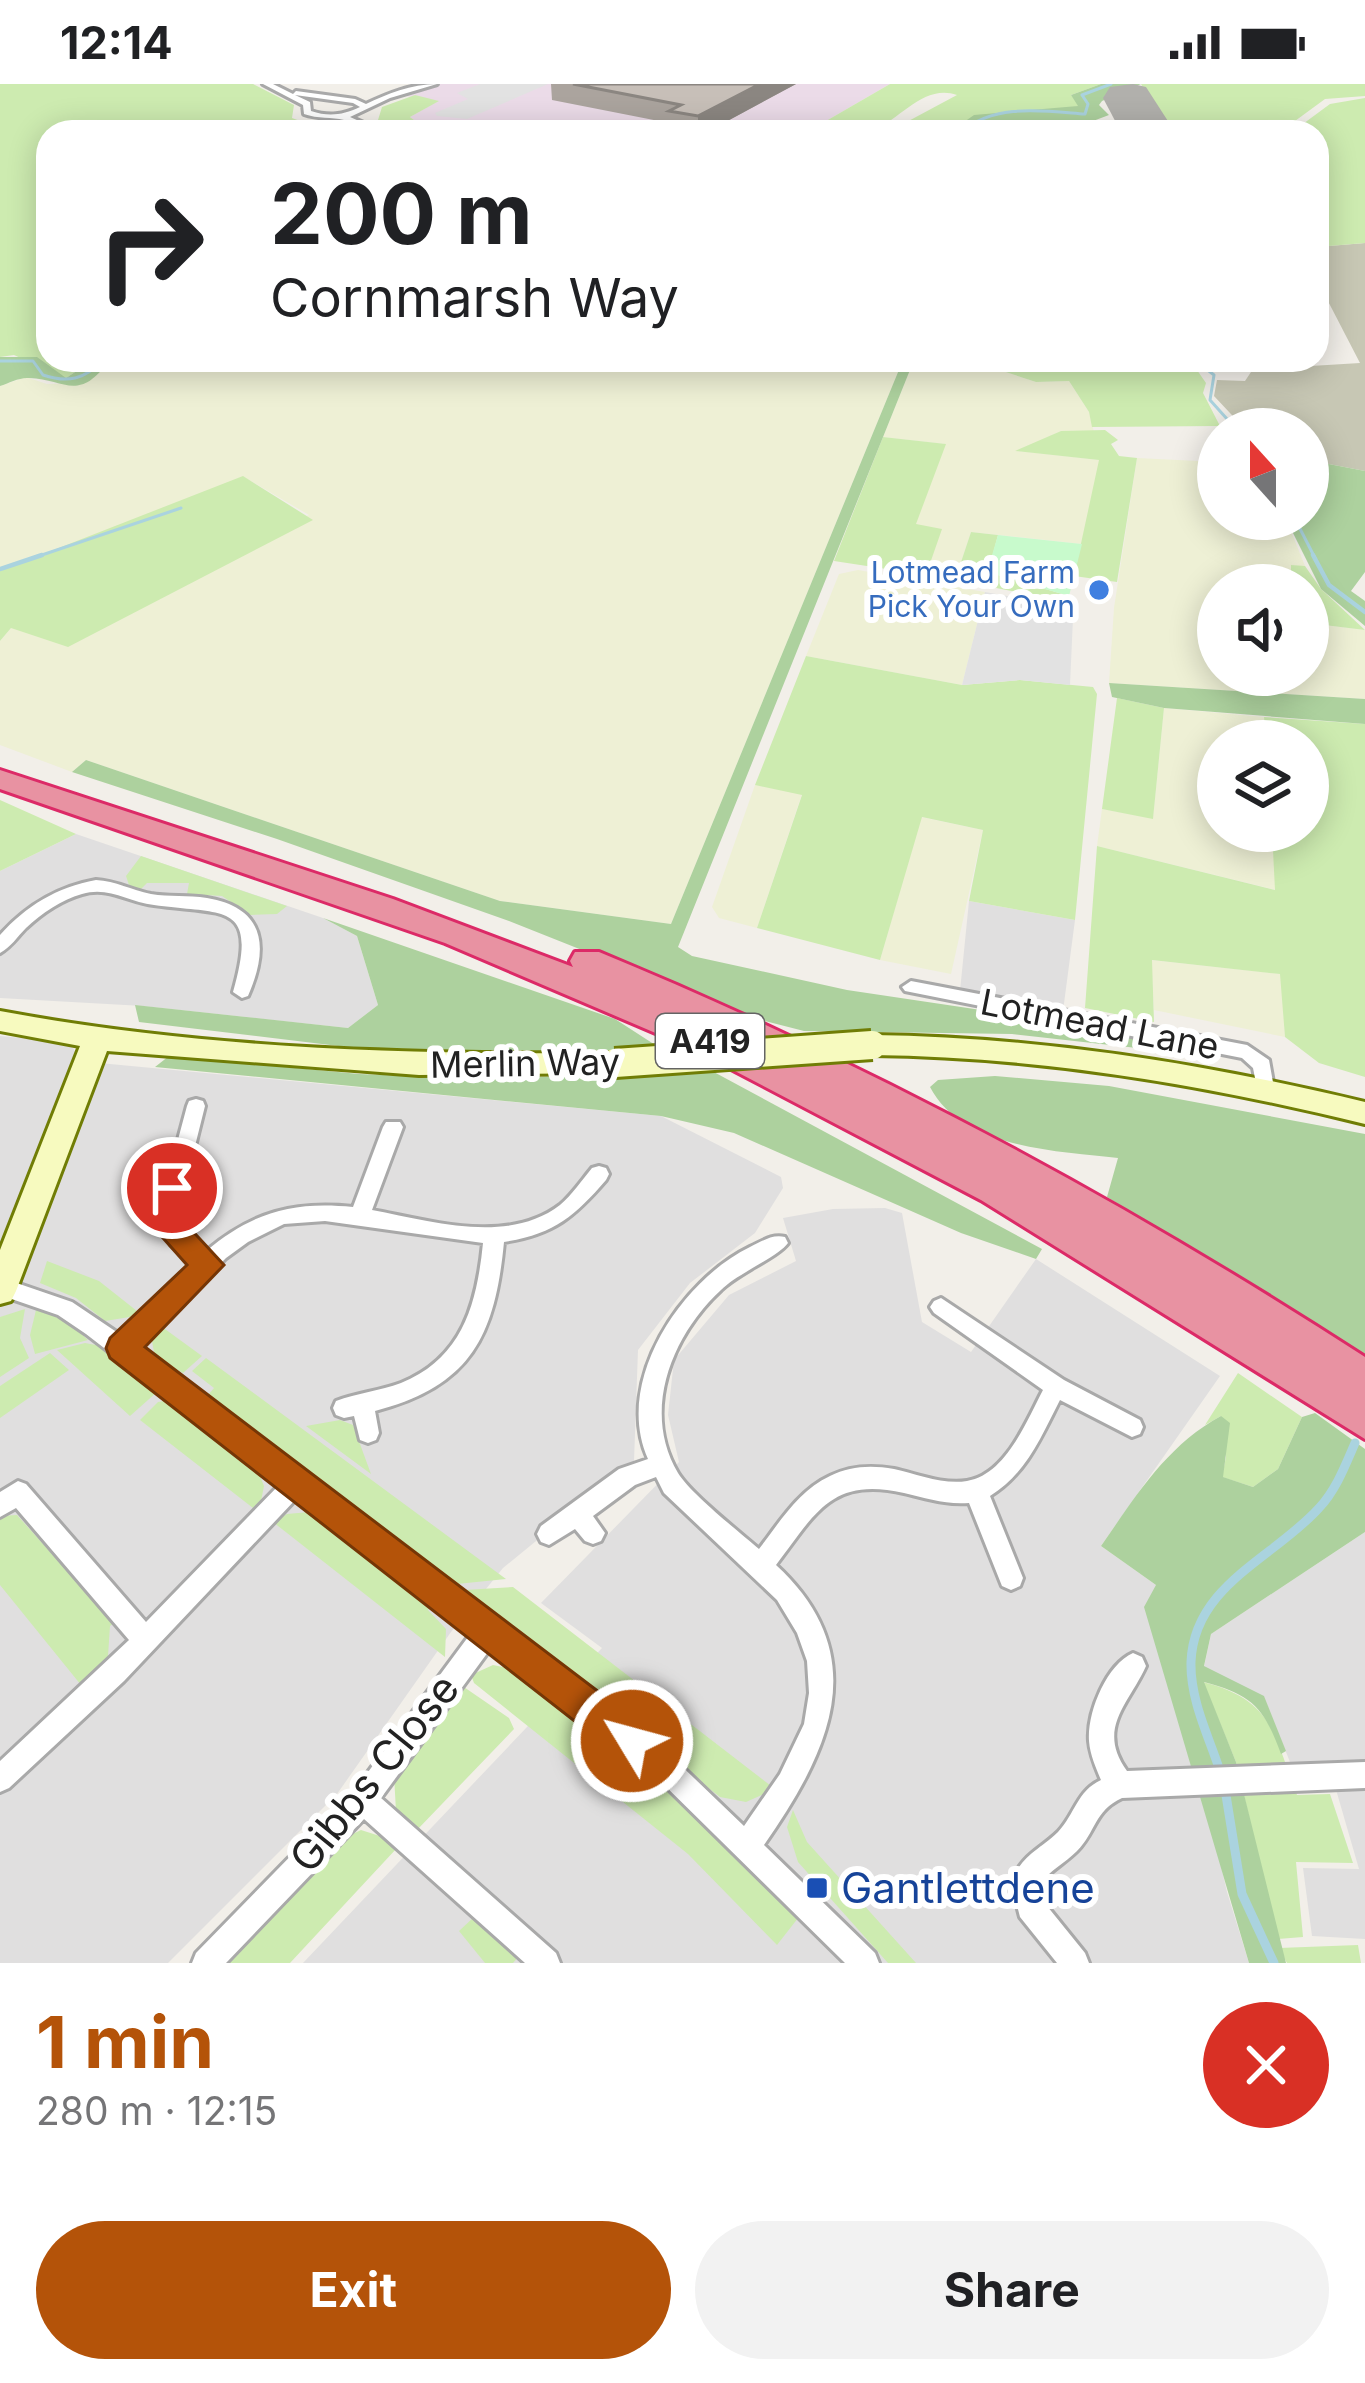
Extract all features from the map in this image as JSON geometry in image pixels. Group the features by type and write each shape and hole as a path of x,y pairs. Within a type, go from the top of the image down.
{"highway":[{"name":"A419","path":"0,757 456,910 695,1006 970,1141 1198,1274 1365,1381"},
{"name":"A419","path":"0,779 448,932 605,994 758,1063 906,1138 1085,1240 1365,1419"}],"street":[{"path":"267,84 305,115 350,120"},
{"path":"279,84 329,100 387,97 433,84"},
{"path":"341,118 387,97"},
{"path":"305,115 329,100"},
{"path":"352,100 366,120"},
{"path":"108,885 121,867"},
{"path":"0,947 32,914 84,889 108,885 147,899 213,902 236,913 255,944 242,992"},
{"name":"Lotmead Lane","path":"911,987 1247,1052 1262,1066 1264,1088"},
{"name":"Merlin Way","path":"0,1021 100,1040 419,1065 615,1063 872,1045 1031,1050 1264,1088 1365,1112"},
{"path":"100,1040 89,1055 1,1289 65,1309 122,1348 660,1763 865,1963"},
{"path":"196,1106 167,1218 178,1239 208,1265"},
{"path":"359,1219 393,1127"},
{"path":"122,1348 208,1265 256,1226 283,1216 359,1219 494,1236 529,1229 566,1213 598,1174"},
{"path":"368,1433 354,1407 415,1388 464,1349 487,1306 494,1236"},
{"path":"747,1844 814,1744 821,1696 816,1650 799,1609 761,1565 672,1485 659,1466 652,1418 655,1382 674,1330 708,1284 745,1257 778,1243"},
{"path":"941,1307 1056,1387 1132,1427"},
{"path":"761,1565 817,1498 841,1481 883,1475 938,1491 976,1492 1007,1471 1056,1387"},
{"path":"549,1534 627,1478 659,1466"},
{"path":"0,1779 145,1640 294,1485"},
{"path":"0,1505 18,1492 145,1640"},
{"path":"976,1492 1011,1578"},
{"path":"576,1513 593,1533"},
{"name":"Gibbs Close","path":"206,1963 363,1801 487,1632"},
{"path":"1121,1785 1102,1758 1102,1724 1111,1693 1133,1666"},
{"path":"1075,1963 1030,1906 1025,1882 1039,1862 1069,1840 1096,1796 1121,1785 1365,1774"},
{"path":"363,1801 546,1963"}],"shaded area":[{"path":"416,84 890,84 828,120 414,120 410,117 438,101 387,93"},
{"path":"480,84 548,84 467,119 437,116 435,113 468,99 457,93"},
{"path":"1365,243 1365,471 1329,464 1329,408 1225,408 1214,396 1217,380 1245,381 1251,372 1329,372 1329,365 1360,363 1329,303 1329,246"},
{"path":"95,372 898,372 671,924 500,901 86,760 72,772 0,745 0,641 11,628 309,515 244,477 0,571 0,386 26,377 47,384 83,383"},
{"path":"909,372 1006,372 1036,382 1069,381 1089,412 1094,432 1061,431 1019,451 1100,460 1082,544 971,532 955,580 926,575 941,529 915,525 945,444 883,437"},
{"path":"1137,458 1197,461 1197,540 1294,540 1304,564 1197,564 1197,688 1109,683 1114,608"},
{"path":"858,570 985,592 962,685 806,656 839,574"},
{"path":"985,592 1041,602 1073,618 1070,685 1020,680 962,685"},
{"path":"1329,626 1365,630 1365,699 1317,696 1329,696"},
{"path":"1164,708 1264,717 1197,720 1197,852 1273,852 1276,890 1097,846 1102,809 1153,818"},
{"path":"755,785 802,794 757,928 719,918 712,907"},
{"path":"921,817 983,830 951,974 880,960"},
{"path":"76,834 323,918 357,936 378,1005 348,1028 143,1006 0,998 0,871"},
{"path":"969,901 1075,920 1063,1011 960,991"},
{"path":"1151,960 1281,974 1285,1037 1154,1010"},
{"path":"0,1036 65,1042 78,1061 661,1116 781,1177 783,1188 755,1233 690,1283 638,1350 634,1461 503,1568 451,1632 337,1794 168,1963 0,1963"},
{"path":"885,1208 902,1213 922,1322 971,1352 1036,1259 1220,1376 1101,1546 1156,1585 1227,1892 1249,1963 303,1963 602,1648 541,1603 679,1462 668,1415 674,1360 729,1295 796,1261 783,1218 833,1209"},
{"path":"1365,1532 1365,1939 1312,1936 1303,1868 1359,1869 1328,1762 1290,1762 1264,1697 1204,1667 1211,1634"}],"green space":[{"path":"0,84 253,84 294,105 292,118 302,120 36,120 36,365 14,355 0,357"},
{"path":"890,84 1101,84 1071,95 1080,106 1010,120 910,120 957,95 945,93 924,98 891,120 828,120"},
{"path":"1101,84 1141,84 1102,101 1099,105 1109,115 1096,120 967,120 974,115 1078,106 1071,95"},
{"path":"1141,84 1365,84 1365,96 1325,99 1296,120 1160,120"},
{"path":"415,95 439,101 410,117 414,120 378,120 382,107"},
{"path":"1365,98 1365,243 1329,246 1329,120 1308,120 1330,104"},
{"path":"0,357 36,357 36,372 58,372 66,378 75,372 100,372 80,385 26,378 0,386"},
{"path":"898,372 909,372 678,947 692,956 847,990 1069,1023 1176,1045 1173,1052 1012,1034 804,1031 753,1018 509,921 72,772 86,760 500,901 671,924"},
{"path":"1006,372 1198,372 1206,383 1203,393 1211,408 1197,408 1197,426 1092,427 1089,412 1069,381 1036,382"},
{"path":"1105,430 1118,440 1111,444 1119,456 1137,458 1117,582 1074,576 1099,460 1015,451 1061,431"},
{"path":"883,437 946,444 916,524 942,529 926,575 834,561"},
{"path":"1329,464 1365,471 1365,572 1351,591 1365,601 1365,626 1329,596 1329,564 1308,564 1296,540 1329,540"},
{"path":"243,476 313,520 68,647 11,628 0,641 0,571"},
{"path":"971,532 998,535 988,572 1069,596 1069,602 955,580"},
{"path":"998,535 1082,544 1069,596 987,572"},
{"path":"1329,596 1365,630 1329,626"},
{"path":"806,656 962,685 1020,680 1093,687 1097,694 1075,920 969,901 983,830 922,817 880,960 757,928 802,795 755,785"},
{"path":"1109,683 1197,688 1197,696 1365,699 1365,724 1164,708 1112,697"},
{"path":"1117,698 1164,708 1153,819 1102,809"},
{"path":"1329,722 1365,724 1365,1077 1319,1063 1285,1037 1280,974 1152,960 1154,1022 1085,1008 1097,846 1275,890 1273,852 1329,852"},
{"path":"0,800 76,834 0,871"},
{"path":"141,856 287,906 277,914 250,915 222,896 187,894 189,883 147,883 140,890 129,885 126,876"},
{"path":"323,918 615,1019 663,1050 388,1052 139,1022 135,1005 348,1028 378,1005 357,936"},
{"path":"169,1056 359,1074 481,1079 712,1071 1042,1249 1036,1259 961,1233 734,1133 661,1116 155,1067"},
{"path":"995,1076 1109,1086 1365,1134 1365,1360 1107,1197 1118,1158 1041,1149 988,1135 945,1108 930,1087 938,1080"},
{"path":"47,1261 99,1281 142,1315 105,1321 76,1298 40,1283"},
{"path":"25,1309 20,1338 29,1358 0,1377 0,1317"},
{"path":"36,1310 67,1320 88,1340 35,1354 30,1335"},
{"path":"158,1324 202,1356 183,1373 155,1357 151,1336"},
{"path":"85,1343 101,1346 157,1392 130,1416 57,1350"},
{"path":"50,1353 69,1370 0,1418 0,1386"},
{"path":"206,1358 506,1579 447,1585 222,1412 207,1396 214,1388 192,1371"},
{"path":"1238,1373 1302,1417 1278,1469 1253,1487 1222,1477 1226,1457 1221,1416 1205,1425"},
{"path":"170,1400 257,1469 264,1486 260,1506 253,1508 140,1420 158,1402"},
{"path":"1315,1413 1365,1449 1365,1532 1211,1634 1204,1666 1264,1696 1286,1751 1281,1754 1262,1714 1245,1698 1204,1682 1236,1762 1286,1963 1249,1963 1144,1607 1156,1585 1101,1546 1168,1457 1201,1428 1221,1416 1230,1423 1223,1477 1253,1487 1278,1469 1302,1417"},
{"path":"340,1420 353,1425 371,1474 306,1426"},
{"path":"309,1512 432,1604 428,1610 446,1629 445,1657 273,1522 287,1514"},
{"path":"17,1515 114,1623 108,1656 81,1685 0,1585 0,1516"},
{"path":"513,1587 775,1789 746,1802 720,1797 459,1596 464,1590"},
{"path":"493,1665 517,1670 684,1800 802,1913 777,1945 688,1854 474,1683 471,1675"},
{"path":"1203,1682 1244,1699 1268,1722 1297,1795 1330,1794 1353,1863 1296,1862 1303,1937 1278,1939 1236,1762"},
{"path":"461,1685 509,1718 514,1729 417,1830 396,1811 394,1775"},
{"path":"793,1810 807,1842 916,1963 888,1963 798,1862 787,1827"},
{"path":"361,1830 386,1838 397,1848 290,1963 221,1963 340,1840"},
{"path":"474,1917 519,1956 513,1963 485,1963 459,1931"},
{"path":"1358,1945 1361,1963 1287,1963 1279,1948"}],"building":[{"path":"573,84 760,84 698,116 669,111 681,105"}],"waterway":[{"path":"982,120 1037,111 1085,114 1088,104 1082,95 1111,84"},
{"path":"0,361 33,361 36,365"},
{"path":"41,372 60,379 89,372"},
{"path":"1210,372 1214,375 1210,400 1217,408"},
{"path":"33,558 181,508"},
{"path":"1306,540 1315,558"},
{"path":"33,558 42,555"},
{"path":"1313,555 1329,585 1365,612"},
{"path":"0,569 33,558"},
{"path":"1220,1771 1194,1690 1191,1662 1196,1635 1221,1593 1325,1501 1355,1443"},
{"path":"1225,1789 1242,1894 1274,1963"}],"runway":[{"path":"1128,98 1141,120"}],"place":[{"name":"Lotmead Farm Pick Your Own","path":"1099,590"},
{"name":"Gantlettdene","path":"817,1888"}],"route":[{"path":"172,1188 170,1229 208,1265 122,1348 632,1741"}]}
